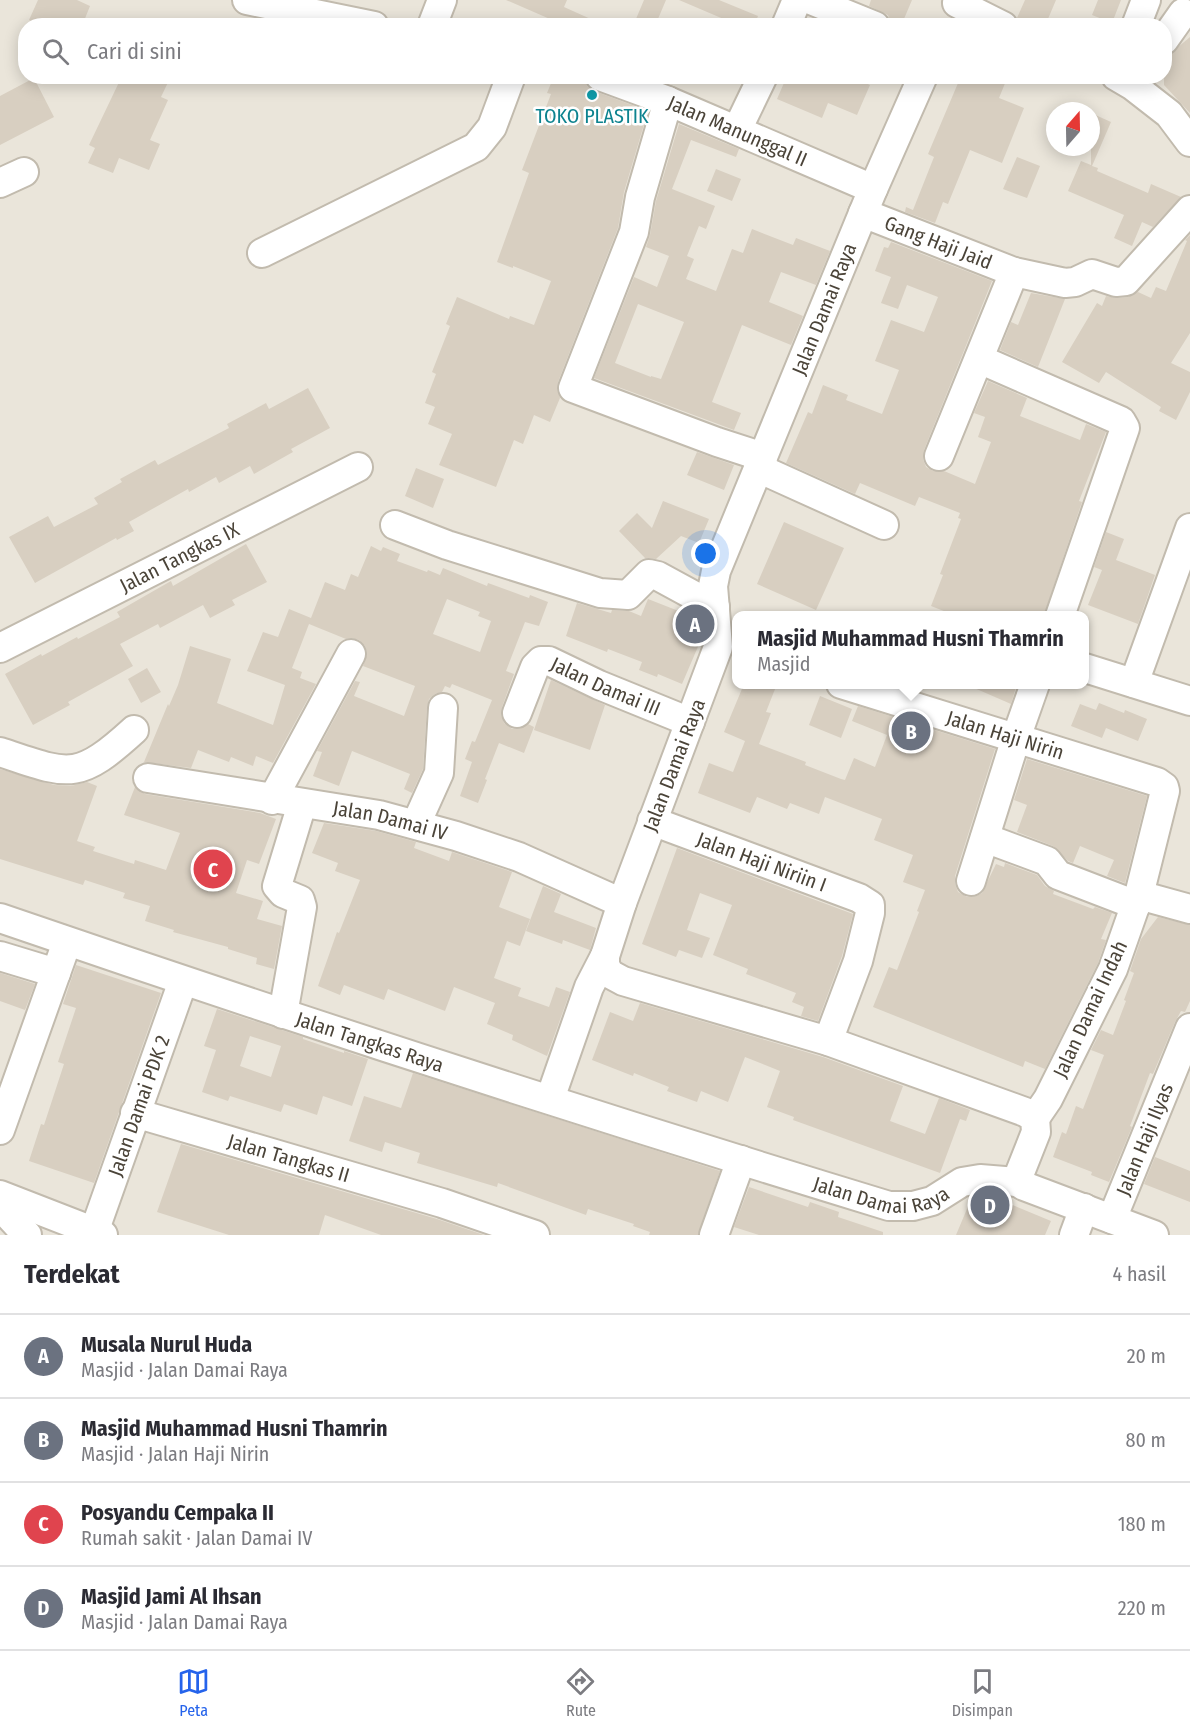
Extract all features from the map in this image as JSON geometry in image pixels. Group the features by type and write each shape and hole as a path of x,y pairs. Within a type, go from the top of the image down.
{"street":[{"path":"247,0 290,5 342,18"},
{"path":"435,18 442,0"},
{"path":"789,18 797,0"},
{"path":"811,0 855,18"},
{"path":"1139,18 1146,0"},
{"path":"954,9 980,18"},
{"path":"1172,28 1183,12"},
{"path":"262,253 476,147 492,127 509,84"},
{"name":"Jalan Manunggal II","path":"622,84 737,130 868,201"},
{"path":"737,130 758,84"},
{"name":"Jalan Damai Raya","path":"550,1099 589,987 605,956 622,903 690,722 728,650 715,607 713,586 716,571 868,201 919,84"},
{"path":"1134,84 1169,114 1190,142"},
{"path":"668,101 640,197 634,232 573,388 717,442 884,525"},
{"name":"Gang Haji Jaid","path":"868,201 1014,272 1065,283 1075,282 1092,274 1122,282 1126,280 1190,210"},
{"path":"939,456 1014,272"},
{"path":"979,359 1120,422 1125,428 1061,611"},
{"name":"Jalan Tangkas IX","path":"0,648 358,467"},
{"path":"394,525 447,545 600,593 628,595 649,574 658,576 715,607"},
{"path":"1134,683 1190,528"},
{"path":"272,800 351,654"},
{"name":"Jalan Damai III","path":"517,713 535,667 541,661 549,661 599,685 690,722"},
{"path":"1089,669 1190,701"},
{"name":"Jalan Haji Nirin","path":"857,689 1157,782 1164,788 1164,791"},
{"path":"971,881 1033,689"},
{"path":"416,824 439,773 443,708"},
{"path":"0,752 50,769 65,771 83,768 102,758 134,730"},
{"name":"Jalan Damai IV","path":"148,778 272,800 379,815 416,824 519,857 622,903"},
{"name":"Jalan Damai Indah","path":"1035,1118 1048,1099 1113,969 1137,900 1164,791"},
{"path":"283,1014 302,907 300,900 283,892 278,886 302,804"},
{"name":"Jalan Haji Niriin I","path":"652,821 859,898 870,905 858,961 828,1041"},
{"path":"985,838 1047,861 1058,875 1137,900 1190,909"},
{"name":"Jalan Tangkas Raya","path":"0,918 283,1014 741,1160"},
{"path":"3,1113 67,942"},
{"path":"0,956 56,973"},
{"path":"605,956 605,966 610,974 623,981 828,1041 1025,1112 1035,1118 1036,1132 1018,1182"},
{"name":"Jalan Damai PDK 2","path":"98,1233 135,1113 183,981"},
{"name":"Jalan Haji Ilyas","path":"1112,1219 1190,1028"},
{"name":"Jalan Tangkas II","path":"135,1113 442,1203 536,1235"},
{"path":"714,1235 741,1160"},
{"name":"Jalan Damai Raya","path":"741,1160 889,1206 913,1206 932,1202 962,1182 980,1179 1018,1182 1154,1235"},
{"path":"0,1195 98,1233"},
{"path":"0,1206 27,1235"},
{"path":"1074,1235 1084,1208"}],"shaded area":[{"path":"0,0 1190,0 1190,1235 0,1235"}],"building":[{"path":"38,0 77,0 90,6 85,18 30,18"},
{"path":"506,0 567,0 564,7 588,18 548,18"},
{"path":"644,0 666,0 658,18 636,18"},
{"path":"679,0 719,0 758,16 757,18 721,18"},
{"path":"871,0 912,0 904,18 889,18 888,15 869,6"},
{"path":"1025,0 1056,0 1048,18 1017,18"},
{"path":"1098,0 1121,0 1114,18 1100,18 1092,15"},
{"path":"1190,37 1190,113 1164,85 1172,84 1172,52"},
{"path":"23,84 37,84 54,117 0,145 0,96"},
{"path":"118,84 167,84 161,97 168,100 150,140 160,144 149,170 119,158 113,173 88,163 95,148 89,145"},
{"path":"551,84 586,84 594,91 648,111 624,192 618,228 558,382 557,390 560,398 550,422 534,415 523,444 514,440 496,487 439,465 452,434 428,424 435,407 425,403 436,374 432,372 450,326 446,324 457,297 509,319 510,316 534,325 551,281 497,262 529,173 522,170 551,94 547,93"},
{"path":"784,84 870,85 857,115 828,103 822,118 777,99"},
{"path":"958,84 1005,84 999,98 1024,108 1002,163 970,150 948,204 943,202 935,223 905,212 906,207 913,210 934,157 928,154"},
{"path":"1100,117 1111,122 1100,147"},
{"path":"679,124 739,149 736,157 691,140 672,189 715,206 706,229 699,226 687,256 694,259 686,279 716,291 732,249 743,253 752,229 793,245 796,238 830,251 816,285 781,272 769,302 803,316 791,345 742,325 712,402 741,413 734,430 594,378 634,277 657,287 669,256 646,247 656,201","holes":["638,304 684,322 661,379 615,363"]},
{"path":"1091,156 1096,156 1092,166 1098,168 1097,171 1148,193 1151,184 1181,197 1153,227 1142,222 1132,246 1114,238 1124,215 1068,191 1081,161 1091,165"},
{"path":"1017,157 1040,166 1027,198 1003,189"},
{"path":"716,169 741,179 732,201 707,191"},
{"path":"1190,235 1190,333 1171,363 1190,372 1190,392 1176,420 1159,411 1161,407 1106,372 1099,383 1062,362 1097,303 1102,306 1106,296 1128,297 1138,292 1151,298 1156,287 1166,291 1187,241 1185,240"},
{"path":"891,242 992,281 924,450 923,459 926,467 933,471 944,471 975,484 991,442 978,437 985,417 974,413 988,381 1027,398 1020,416 1080,440 1086,424 1106,432 1079,501 1082,502 1045,611 944,611 931,606 943,575 940,574 961,519 958,518 960,513 919,497 915,506 860,483 855,494 786,463 808,412 812,414 823,385 848,395 846,400 882,414 899,370 875,361 891,320 924,332 938,297 907,285 898,309 881,303 891,277 875,271 884,247 888,248"},
{"path":"1031,293 1065,299 1038,367 1000,350 1011,322 1018,325"},
{"path":"308,388 330,428 291,449 293,452 254,474 250,466 219,483 216,477 189,492 188,489 129,522 134,531 117,540 116,538 35,583 9,537 48,516 54,527 98,504 94,498 122,482 120,479 155,460 158,465 229,428 227,424 266,403 269,409"},
{"path":"697,452 734,465 724,490 687,475"},
{"path":"416,468 444,479 433,508 405,496"},
{"path":"663,501 709,519 699,543 681,536 656,559 645,558 619,531 637,513 652,528"},
{"path":"784,522 844,548 816,610 757,584"},
{"path":"1106,532 1124,539 1116,560 1155,575 1138,624 1088,605 1102,570 1094,567"},
{"path":"246,544 267,582 232,600 235,605 210,618 203,605 160,628 158,624 120,644 133,666 68,702 70,705 33,725 5,674 41,654 42,656 120,617 117,612 171,581 173,586"},
{"path":"371,546 381,551 383,547 400,554 397,561 427,572 428,570 440,575 443,568 487,586 488,583 529,598 530,595 548,602 539,626 525,622 506,671 514,674 501,715 504,723 512,729 520,729 528,724 534,727 524,753 499,743 478,803 460,796 472,762 465,759 472,741 475,742 492,700 452,684 450,688 445,686 442,692 429,699 423,769 412,793 404,789 410,774 352,751 339,786 313,776 322,752 317,751 355,681 360,682 354,696 404,716 415,686 363,666 367,653 365,646 359,640 346,639 309,624 292,668 302,672 300,678 316,684 273,763 256,756 253,766 231,757 229,762 198,750 191,768 144,762 178,685 190,646 231,659 217,703 273,725 285,685 247,671 263,632 278,637 289,609 311,618 325,582 345,590 351,574 358,577","holes":["447,599 480,612 478,616 491,621 480,652 433,634"]},
{"path":"648,599 699,619 698,641 700,642 682,684 658,674 657,677 639,670 642,662 608,649 607,652 566,636 577,603 611,613 612,610 629,611 641,616"},
{"path":"147,668 161,692 141,703 128,679"},
{"path":"551,680 605,705 590,750 534,730"},
{"path":"742,689 775,689 766,712 771,713 759,744 806,762 805,765 841,779 845,780 854,758 875,767 887,735 852,721 858,706 995,749 955,876 958,892 967,897 974,897 982,893 996,864 1004,867 1005,863 1037,875 1045,886 1054,891 1053,894 1093,909 1095,907 1112,913 1101,939 1106,940 1098,963 1045,1069 1025,1061 1023,1067 873,1007 889,967 897,970 925,890 903,882 913,855 874,840 882,819 825,797 819,814 790,803 787,809 757,797 750,813 698,793 709,763 733,772 745,741 724,732"},
{"path":"976,689 1016,689 1011,704"},
{"path":"820,696 852,709 841,738 809,725"},
{"path":"1099,703 1147,719 1138,741 1106,728 1102,738 1071,726 1080,704 1096,710"},
{"path":"1027,759 1147,796 1125,883 1107,876 1114,860 1080,846 1073,863 1053,846 1017,832 1027,805 1014,800"},
{"path":"0,769 54,785 71,786 87,782 97,786 77,841 95,847 93,851 134,864 135,860 166,870 180,833 124,815 135,787 145,794 260,813 276,819 259,864 247,860 236,893 263,901 257,919 282,926 274,969 256,964 257,958 228,949 228,947 173,932 174,930 145,921 150,906 123,898 125,893 85,880 83,885 0,859"},
{"path":"324,823 376,831 416,842 414,848 449,861 452,852 512,872 499,907 530,919 520,946 507,941 494,978 521,988 518,996 549,1007 556,987 570,992 547,1056 512,1040 513,1035 487,1024 495,1003 454,987 445,1011 388,989 384,1000 344,985 340,995 318,986 337,932 339,933 360,880 335,871 338,863 312,853"},
{"path":"677,848 853,914 842,956 818,1021 801,1016 804,1007 792,1002 796,993 746,974 748,969 713,955 732,905 700,893 687,930 710,938 702,958 679,950 676,957 642,944"},
{"path":"543,886 561,894 554,912 596,928 590,950 563,940 562,944 526,931"},
{"path":"1158,917 1190,925 1190,1001 1185,1012 1181,1011 1175,1022 1153,1074 1150,1073 1130,1126 1132,1127 1109,1182 1091,1175 1092,1172 1053,1157 1062,1132 1066,1134 1076,1106 1083,1109 1104,1055 1091,1050 1101,1030 1113,1035 1126,1001 1124,1000 1134,973 1130,971 1141,939"},
{"path":"76,965 161,993 94,1183 29,1161 41,1124 44,1125 64,1064 58,1062 76,1008 63,1004"},
{"path":"0,973 35,984 25,1010 0,1001"},
{"path":"640,1003 823,1057 903,1086 890,1121 925,1134 939,1098 970,1110 966,1121 960,1119 940,1173 793,1120 794,1117 767,1107 780,1071 745,1057 728,1102 701,1091 697,1102 667,1091 669,1087 634,1073 633,1076 592,1060 610,1012 633,1021"},
{"path":"217,1009 344,1053 344,1051 368,1059 352,1106 323,1096 317,1115 284,1104 281,1112 230,1096 228,1101 202,1092 216,1050 204,1046","holes":["250,1036 281,1046 271,1077 240,1066"]},
{"path":"413,1073 720,1171 698,1235 649,1235 650,1232 633,1226 634,1224 588,1209 586,1215 498,1183 497,1187 417,1163 420,1153 385,1142 382,1152 349,1141 364,1096 401,1108"},
{"path":"181,1144 437,1219 484,1235 381,1235 325,1215 319,1235 229,1235 157,1212"},
{"path":"1155,1157 1190,1171 1190,1202 1144,1184"},
{"path":"749,1187 808,1207 810,1202 839,1212 838,1217 883,1232 883,1235 759,1235 734,1227"},
{"path":"991,1196 1051,1221 1045,1235 956,1235 972,1197"}],"place":[{"name":"TOKO PLASTIK","path":"592,95"},
{"name":"Musala Nurul Huda","path":"695,624"},
{"name":"Masjid Muhammad Husni Thamrin","path":"911,731"},
{"name":"Posyandu Cempaka II","path":"213,869"},
{"name":"Masjid Jami Al Ihsan","path":"990,1205"}]}
